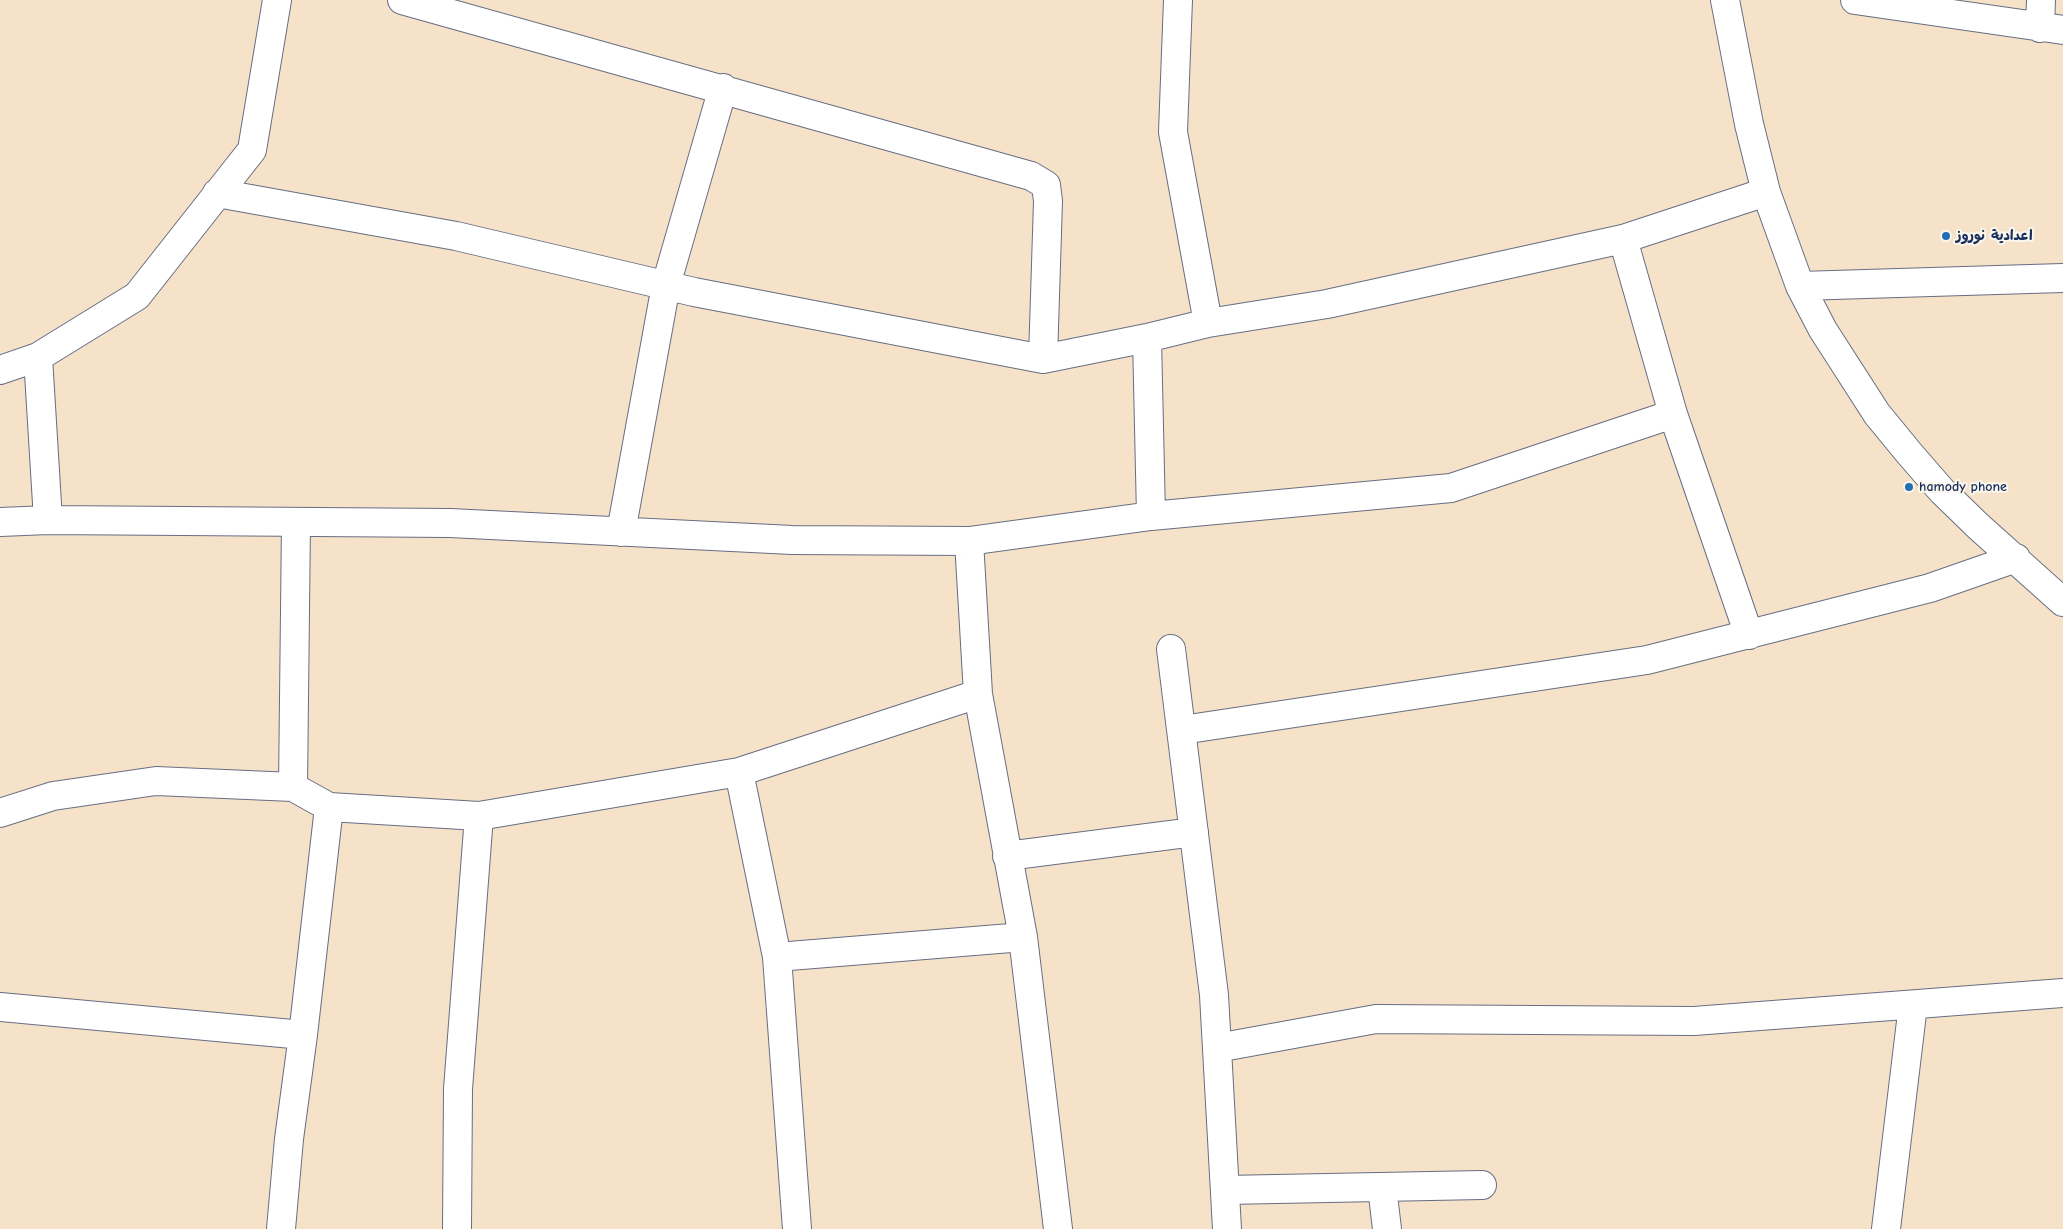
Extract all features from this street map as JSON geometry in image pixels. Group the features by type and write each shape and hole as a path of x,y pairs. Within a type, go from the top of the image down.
{"street":[{"path":"0,370 38,357 137,296 252,150 277,0"},
{"path":"402,0 723,88 1031,176 1046,185 1048,201 1044,359"},
{"path":"1178,0 1173,132 1208,323"},
{"path":"1725,0 1749,124 1766,192 1800,286 1849,373 1883,421 1942,491 2063,602"},
{"path":"1855,0 2052,29 2041,0"},
{"path":"621,532 666,285 723,88"},
{"path":"217,193 456,236 666,285 1044,359 1147,338 1208,323 1327,304 1622,239 1766,192"},
{"path":"1622,239 1673,414 1749,634"},
{"path":"1800,286 2063,278"},
{"path":"1147,338 1151,516"},
{"path":"38,357 48,520"},
{"path":"0,522 48,520 450,523 792,540 969,541 1151,516 1451,488 1673,414"},
{"path":"293,787 296,522"},
{"path":"969,541 978,694 1023,938 1058,1229"},
{"path":"1182,730 1647,660 1930,588 2016,558"},
{"path":"1171,649 1214,995 1227,1229"},
{"path":"0,813 53,796 156,781 293,787 329,807 479,816 739,772 978,694"},
{"path":"739,772 777,957 797,1229"},
{"path":"281,1229 289,1139 329,807"},
{"path":"457,1229 458,1089 479,816"},
{"path":"1007,856 1194,832"},
{"path":"777,957 1023,938"},
{"path":"1217,1048 1376,1019 1694,1021 2063,993"},
{"path":"1886,1229 1913,1005"},
{"path":"0,1007 303,1035"},
{"path":"1225,1190 1482,1185"},
{"path":"1382,1187 1387,1229"}],"place":[{"name":"اعدادية نوروز","path":"1946,236"},
{"name":"hamody phone","path":"1909,487"}]}
